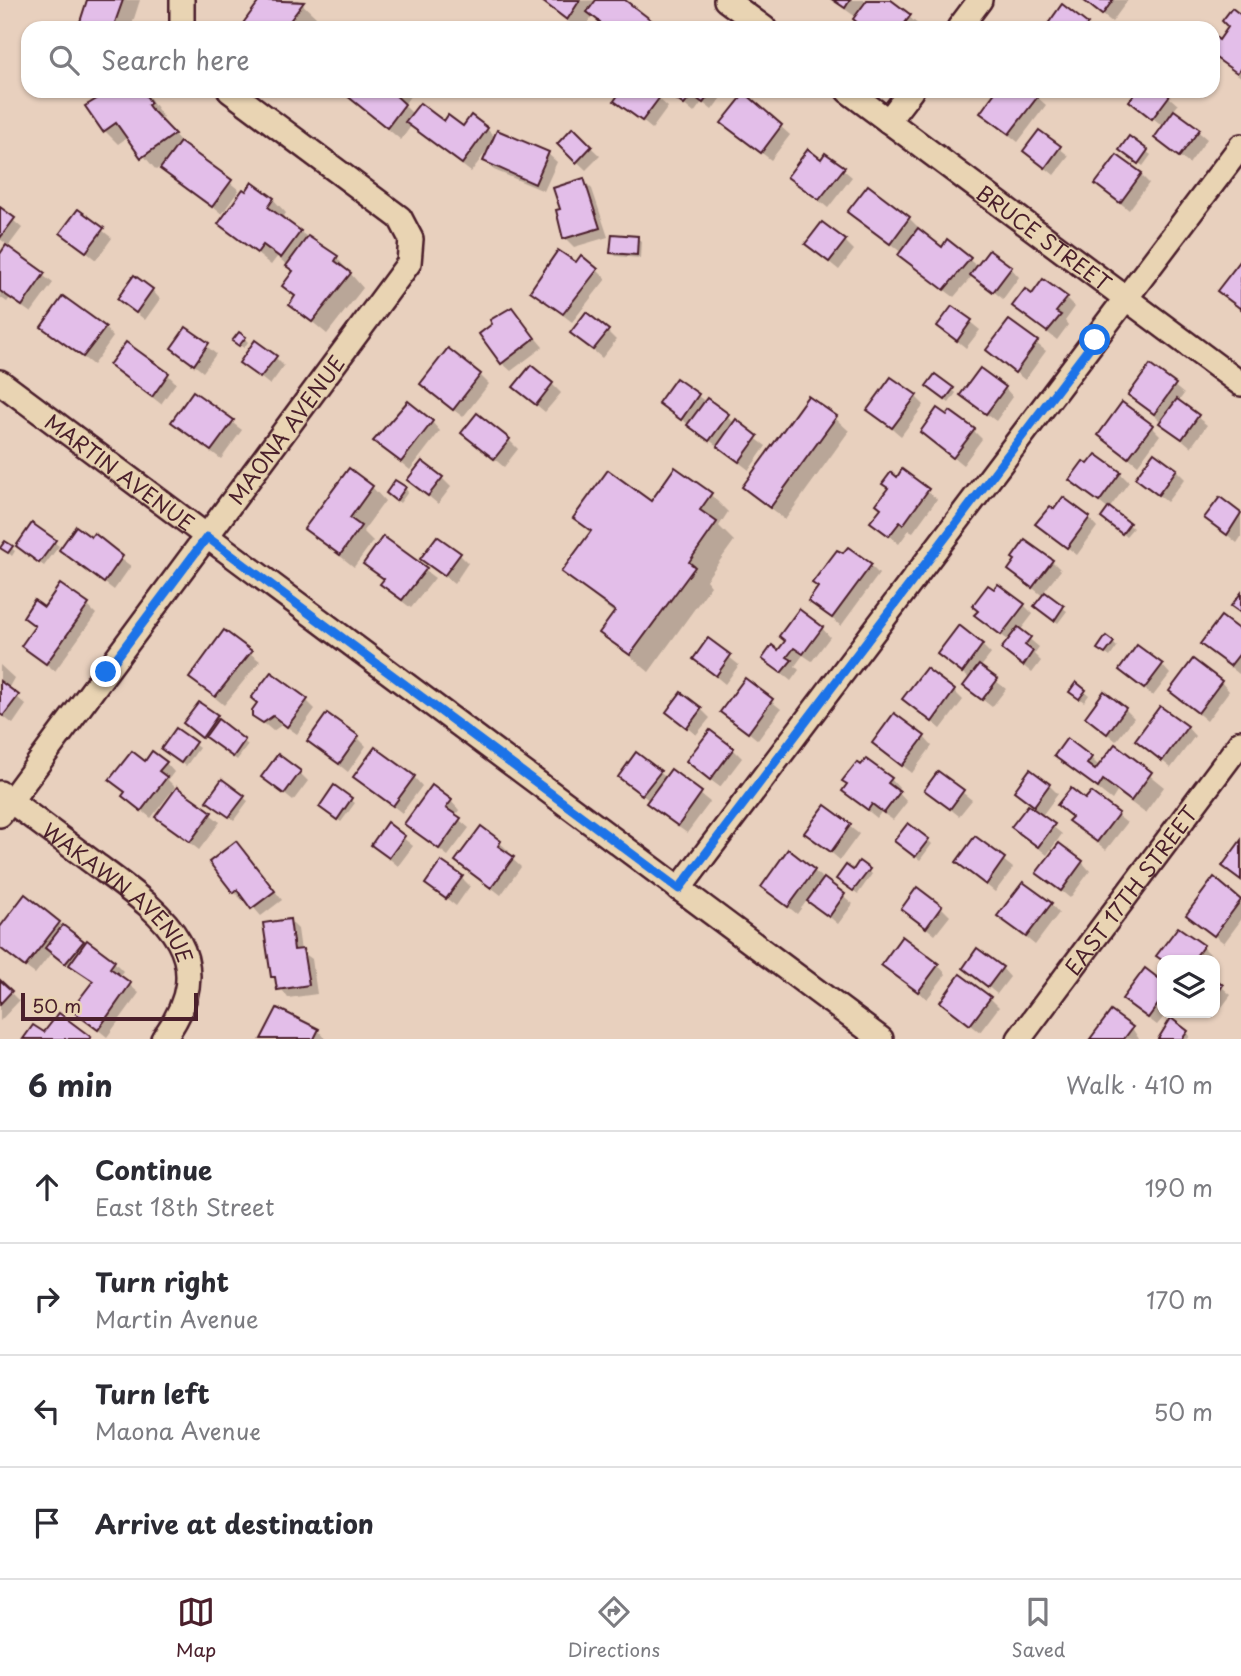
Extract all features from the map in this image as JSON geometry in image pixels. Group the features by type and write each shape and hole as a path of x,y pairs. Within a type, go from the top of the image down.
{"street":[{"path":"182,21 183,0"},
{"path":"726,0 754,21"},
{"path":"964,21 980,0"},
{"name":"MAONA AVENUE","path":"4,803 207,537 406,268 411,251 409,233 400,218 239,98"},
{"name":"BRUCE STREET","path":"857,98 1241,384"},
{"path":"888,121 906,98"},
{"path":"679,889 1241,146"},
{"name":"MARTIN AVENUE","path":"0,382 881,1039"},
{"name":"EAST 17TH STREET","path":"1019,1039 1241,742"},
{"name":"WAKAWN AVENUE","path":"4,803 151,905 174,931 186,960 186,991 179,1015 163,1039"}],"building":[{"path":"87,0 123,0 116,21 80,21"},
{"path":"260,0 304,2 290,21 245,21"},
{"path":"542,0 580,0 567,20 542,1"},
{"path":"596,0 625,0 652,21 599,21 587,12"},
{"path":"833,0 850,0 845,8"},
{"path":"867,0 891,0 911,15 906,21 853,19"},
{"path":"1083,0 1113,0 1102,15"},
{"path":"1062,4 1084,21 1050,21"},
{"path":"1232,8 1241,15 1241,68 1237,73 1220,61 1220,39 1228,27 1222,21"},
{"path":"98,98 148,98 151,109 175,134 141,158 116,123 103,132 85,106"},
{"path":"350,98 399,98 405,104 387,128"},
{"path":"616,98 659,98 642,121 614,101"},
{"path":"674,98 690,98 684,105"},
{"path":"741,98 751,98 782,125 761,153 721,123"},
{"path":"991,98 1037,98 1009,134 980,113"},
{"path":"1131,98 1168,98 1152,119 1129,101"},
{"path":"420,103 444,121 448,115 463,126 471,115 488,128 462,164 405,122"},
{"path":"1174,110 1200,129 1179,157 1154,138"},
{"path":"573,127 592,146 576,163 557,144"},
{"path":"497,130 549,152 535,184 483,161"},
{"path":"1039,130 1061,146 1045,168 1023,151"},
{"path":"1129,136 1148,150 1138,164 1119,150"},
{"path":"180,142 232,180 212,207 160,169"},
{"path":"808,149 821,159 825,153 845,167 819,200 787,177"},
{"path":"1117,155 1142,173 1120,203 1095,184"},
{"path":"584,178 600,228 563,239 556,210 560,209 553,188"},
{"path":"252,182 274,198 268,207 301,231 281,258 263,245 257,253 218,224 243,189 246,191"},
{"path":"868,185 910,217 890,244 847,212"},
{"path":"0,207 15,218 0,238"},
{"path":"78,209 104,228 86,252 60,233"},
{"path":"822,222 846,240 829,262 805,244"},
{"path":"918,228 942,247 947,239 971,258 944,290 898,255"},
{"path":"612,234 638,236 637,255 610,253"},
{"path":"308,236 338,256 335,261 351,273 312,322 289,305 295,296 282,286 293,271 286,266"},
{"path":"6,245 45,273 22,306 0,291 0,254"},
{"path":"558,250 576,262 581,255 598,269 563,314 530,291"},
{"path":"989,250 1012,267 993,292 970,275"},
{"path":"1241,260 1241,309 1217,291"},
{"path":"134,275 153,289 136,313 117,299"},
{"path":"1043,279 1068,297 1056,312 1061,315 1047,332 1012,306 1025,289 1032,294"},
{"path":"63,296 106,327 83,357 41,327"},
{"path":"952,306 972,320 957,341 937,326"},
{"path":"512,307 535,338 501,364 479,334 492,324 490,320"},
{"path":"586,312 609,330 593,350 570,333"},
{"path":"1009,320 1038,341 1015,373 986,350"},
{"path":"186,327 209,343 194,365 171,348"},
{"path":"239,332 246,337 239,346 232,341"},
{"path":"255,340 277,356 260,378 239,363"},
{"path":"126,342 169,373 152,397 109,365"},
{"path":"448,348 481,374 453,410 420,384"},
{"path":"531,365 553,383 536,405 513,387"},
{"path":"1150,365 1176,384 1154,414 1128,395"},
{"path":"980,368 1006,387 986,414 960,395"},
{"path":"935,374 954,388 945,400 926,386"},
{"path":"891,377 917,395 892,428 867,410"},
{"path":"676,378 699,394 681,420 658,403"},
{"path":"193,391 234,420 211,451 171,422"},
{"path":"808,396 837,416 770,508 742,487"},
{"path":"707,398 729,414 709,441 687,425"},
{"path":"1177,399 1199,415 1182,439 1159,423"},
{"path":"408,401 433,421 401,462 373,441"},
{"path":"1122,402 1153,425 1128,458 1098,435"},
{"path":"937,408 947,415 950,411 975,429 953,458 920,432"},
{"path":"477,413 510,439 494,459 461,433"},
{"path":"736,419 758,436 739,462 717,446"},
{"path":"1154,452 1177,469 1158,495 1135,478"},
{"path":"1096,454 1121,472 1099,502 1069,480 1083,461 1088,464"},
{"path":"422,461 443,477 428,496 407,480"},
{"path":"675,467 712,493 700,510 717,522 689,562 695,567 630,655 599,633 615,611 561,572 591,531 573,518 608,470 651,501"},
{"path":"349,468 373,486 350,518 361,526 340,555 304,529"},
{"path":"902,469 929,489 903,525 900,522 889,536 870,522 881,508 876,504 888,488 882,484 891,472 897,477"},
{"path":"395,480 406,487 396,501 386,493"},
{"path":"1063,497 1090,517 1067,548 1035,524 1050,506 1054,509"},
{"path":"1220,497 1241,513 1227,535 1204,518"},
{"path":"1109,507 1130,523 1122,534 1101,518"},
{"path":"32,523 56,540 39,563 16,546"},
{"path":"76,526 91,537 94,533 123,556 104,583 59,550"},
{"path":"383,536 427,568 402,600 380,584 384,579 363,564"},
{"path":"437,536 461,553 444,576 420,559"},
{"path":"1025,540 1053,560 1032,588 1008,570 1015,560 1012,558"},
{"path":"5,541 13,546 8,553 0,548"},
{"path":"848,547 872,564 832,618 808,601 818,587 812,583 837,550 843,553"},
{"path":"60,584 89,604 46,664 21,646 35,626 23,617 34,600 44,607"},
{"path":"998,584 1025,604 1001,635 974,615 978,611 972,606 988,585 994,589"},
{"path":"1045,592 1064,606 1054,621 1034,606"},
{"path":"1241,593 1241,613 1231,606"},
{"path":"799,609 823,627 803,654 794,648 787,657 792,660 781,673 762,659 772,645 778,650 785,641 779,636"},
{"path":"1221,616 1241,631 1241,652 1230,666 1200,644"},
{"path":"959,625 983,644 962,673 937,654"},
{"path":"1018,627 1031,637 1025,645 1033,651 1023,666 1001,649"},
{"path":"224,630 252,651 215,697 189,678"},
{"path":"1106,636 1114,642 1105,654 1097,649"},
{"path":"708,638 731,655 716,676 693,659"},
{"path":"1137,645 1163,664 1144,689 1119,670"},
{"path":"1193,659 1222,681 1198,713 1169,691"},
{"path":"979,665 998,679 982,700 963,686"},
{"path":"926,668 955,690 932,722 902,699"},
{"path":"271,672 308,699 287,727 273,716 263,723 252,716 252,710 257,703 251,698"},
{"path":"745,678 773,699 748,733 720,712"},
{"path":"0,681 19,695 3,716 0,714"},
{"path":"1076,682 1086,690 1079,699 1069,692"},
{"path":"1104,691 1126,708 1107,734 1085,717"},
{"path":"681,692 702,708 687,728 666,712"},
{"path":"199,702 218,715 202,738 183,723"},
{"path":"1160,706 1188,726 1162,761 1135,740"},
{"path":"327,713 359,736 339,764 307,741"},
{"path":"894,713 925,736 902,766 872,743"},
{"path":"218,719 245,740 233,757 205,737"},
{"path":"176,728 196,742 181,763 161,749"},
{"path":"710,730 734,748 710,780 686,761"},
{"path":"1067,738 1092,757 1087,764 1095,770 1115,744 1152,772 1131,801 1103,780 1098,788 1054,756"},
{"path":"375,747 415,776 393,806 353,777"},
{"path":"132,751 145,761 152,751 167,762 159,771 167,777 141,811 122,796 125,792 109,780"},
{"path":"636,752 661,771 642,795 618,777"},
{"path":"278,754 301,771 284,794 261,777"},
{"path":"866,759 892,778 888,783 900,792 884,813 872,804 868,810 842,791 847,784 842,781 857,762 861,765"},
{"path":"671,769 702,792 678,826 646,803"},
{"path":"1030,769 1050,784 1034,806 1014,791"},
{"path":"938,771 964,790 950,809 924,790"},
{"path":"222,779 245,796 229,817 206,801"},
{"path":"334,785 352,798 337,820 319,807"},
{"path":"432,785 452,800 446,808 461,818 439,849 404,824"},
{"path":"177,787 212,812 190,842 155,817"},
{"path":"1071,788 1085,799 1091,792 1119,813 1097,842 1068,821 1072,817 1057,805"},
{"path":"825,805 851,824 831,852 804,833"},
{"path":"1028,805 1055,824 1038,847 1011,827"},
{"path":"387,822 405,836 389,858 371,845"},
{"path":"908,823 929,839 915,857 894,841"},
{"path":"481,826 501,841 498,846 514,857 491,888 455,861"},
{"path":"975,836 1005,858 986,885 956,862"},
{"path":"1241,840 1241,880 1222,866"},
{"path":"236,841 275,891 251,909 237,890 233,893 209,862"},
{"path":"1059,843 1083,861 1061,891 1036,873"},
{"path":"788,849 815,870 788,907 761,887"},
{"path":"441,861 463,876 446,899 425,884"},
{"path":"859,861 870,869 853,891 836,879 846,865 853,870"},
{"path":"1214,877 1241,900 1214,936 1186,915"},
{"path":"824,878 845,894 829,917 807,901"},
{"path":"1023,882 1052,903 1026,937 997,916"},
{"path":"917,887 942,906 926,928 901,909"},
{"path":"25,894 60,922 25,967 0,948 0,927"},
{"path":"290,919 294,950 303,949 309,985 277,990 275,977 271,977 263,923"},
{"path":"63,925 84,941 65,964 45,948"},
{"path":"1178,927 1204,945 1197,955 1156,956"},
{"path":"902,936 939,964 918,992 881,965"},
{"path":"87,940 115,961 110,968 131,983 98,1030 71,1010 93,981 69,965"},
{"path":"977,948 1003,967 988,987 963,968"},
{"path":"1145,968 1157,977 1157,1006 1148,1018 1122,999"},
{"path":"960,974 991,997 970,1025 940,1002"},
{"path":"0,980 12,991 0,1004"},
{"path":"277,1008 319,1029 314,1039 261,1039"},
{"path":"1111,1011 1133,1027 1124,1039 1090,1039"},
{"path":"59,1013 91,1037 23,1039 33,1025 44,1032"},
{"path":"1171,1018 1188,1031 1182,1039 1158,1039"}],"route":[{"path":"106,672 207,537 679,889 1095,340"}]}
